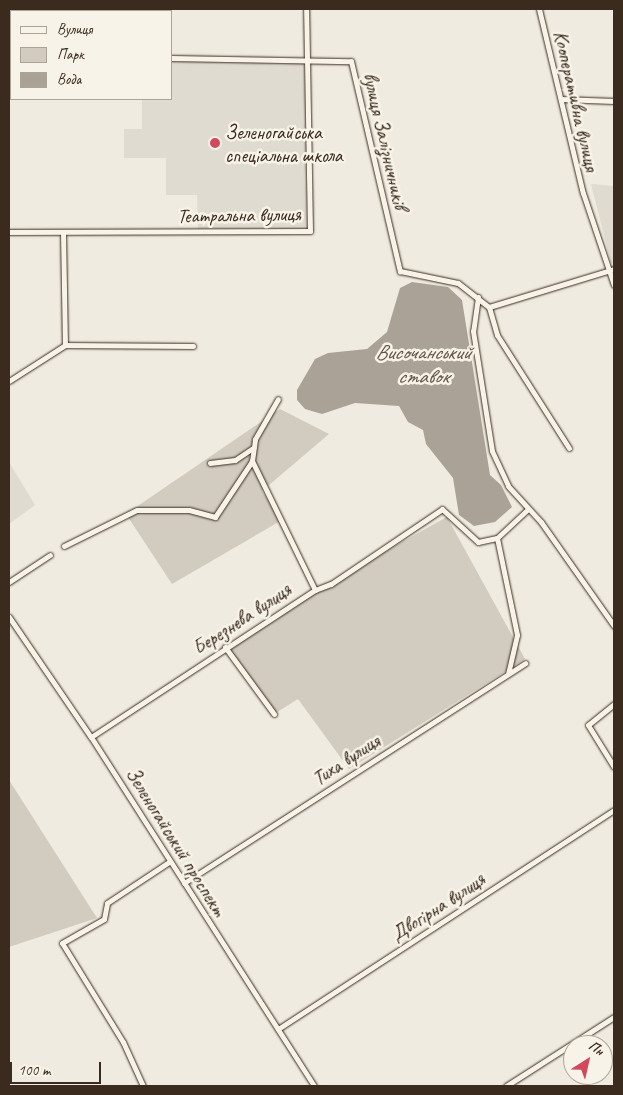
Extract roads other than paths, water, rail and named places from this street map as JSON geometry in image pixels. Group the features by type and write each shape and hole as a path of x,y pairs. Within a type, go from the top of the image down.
{"street":[{"name":"Театральна вулиця","path":"9,232 310,231 306,9"},
{"name":"Кооперативна вулиця","path":"539,9 583,193 611,269 614,284"},
{"path":"172,58 307,57"},
{"name":"вулиця Залізничників","path":"307,57 351,60 400,271 438,275 478,297"},
{"path":"560,99 614,101"},
{"path":"63,232 65,345"},
{"path":"490,307 611,269"},
{"path":"478,297 490,307 497,335 569,448"},
{"path":"478,297 473,331 492,451 508,486 527,510 541,522 614,626"},
{"path":"9,381 65,345 193,346"},
{"path":"64,546 137,510 189,510 215,517 221,511 252,461 253,448 278,399"},
{"path":"210,463 235,460 253,448"},
{"name":"Березнева вулиця","path":"91,737 315,590 252,461"},
{"path":"315,590 339,579 442,509 478,542 497,538 527,510"},
{"path":"497,538 517,635 508,673"},
{"path":"9,582 50,555"},
{"name":"Зеленогайський проспект","path":"9,617 91,737 169,862 314,1086"},
{"path":"225,648 274,714"},
{"name":"Тиха вулиця","path":"184,883 525,663"},
{"path":"614,704 588,725 614,767"},
{"name":"Двогірна вулиця","path":"278,1029 614,810"},
{"path":"144,1086 123,1042 62,943 104,919 107,903 169,862"},
{"path":"506,1086 613,1019"}],"water":[{"name":"Височанський ставок","path":"412,282 448,287 462,300 490,475 501,485 512,507 495,522 474,526 459,515 453,478 426,444 423,430 408,422 399,406 355,403 322,414 305,409 297,400 297,390 315,359 328,353 367,349 387,332 400,288"}],"place":[{"name":"Зеленогайська спеціальна школа","path":"215,143"}]}
